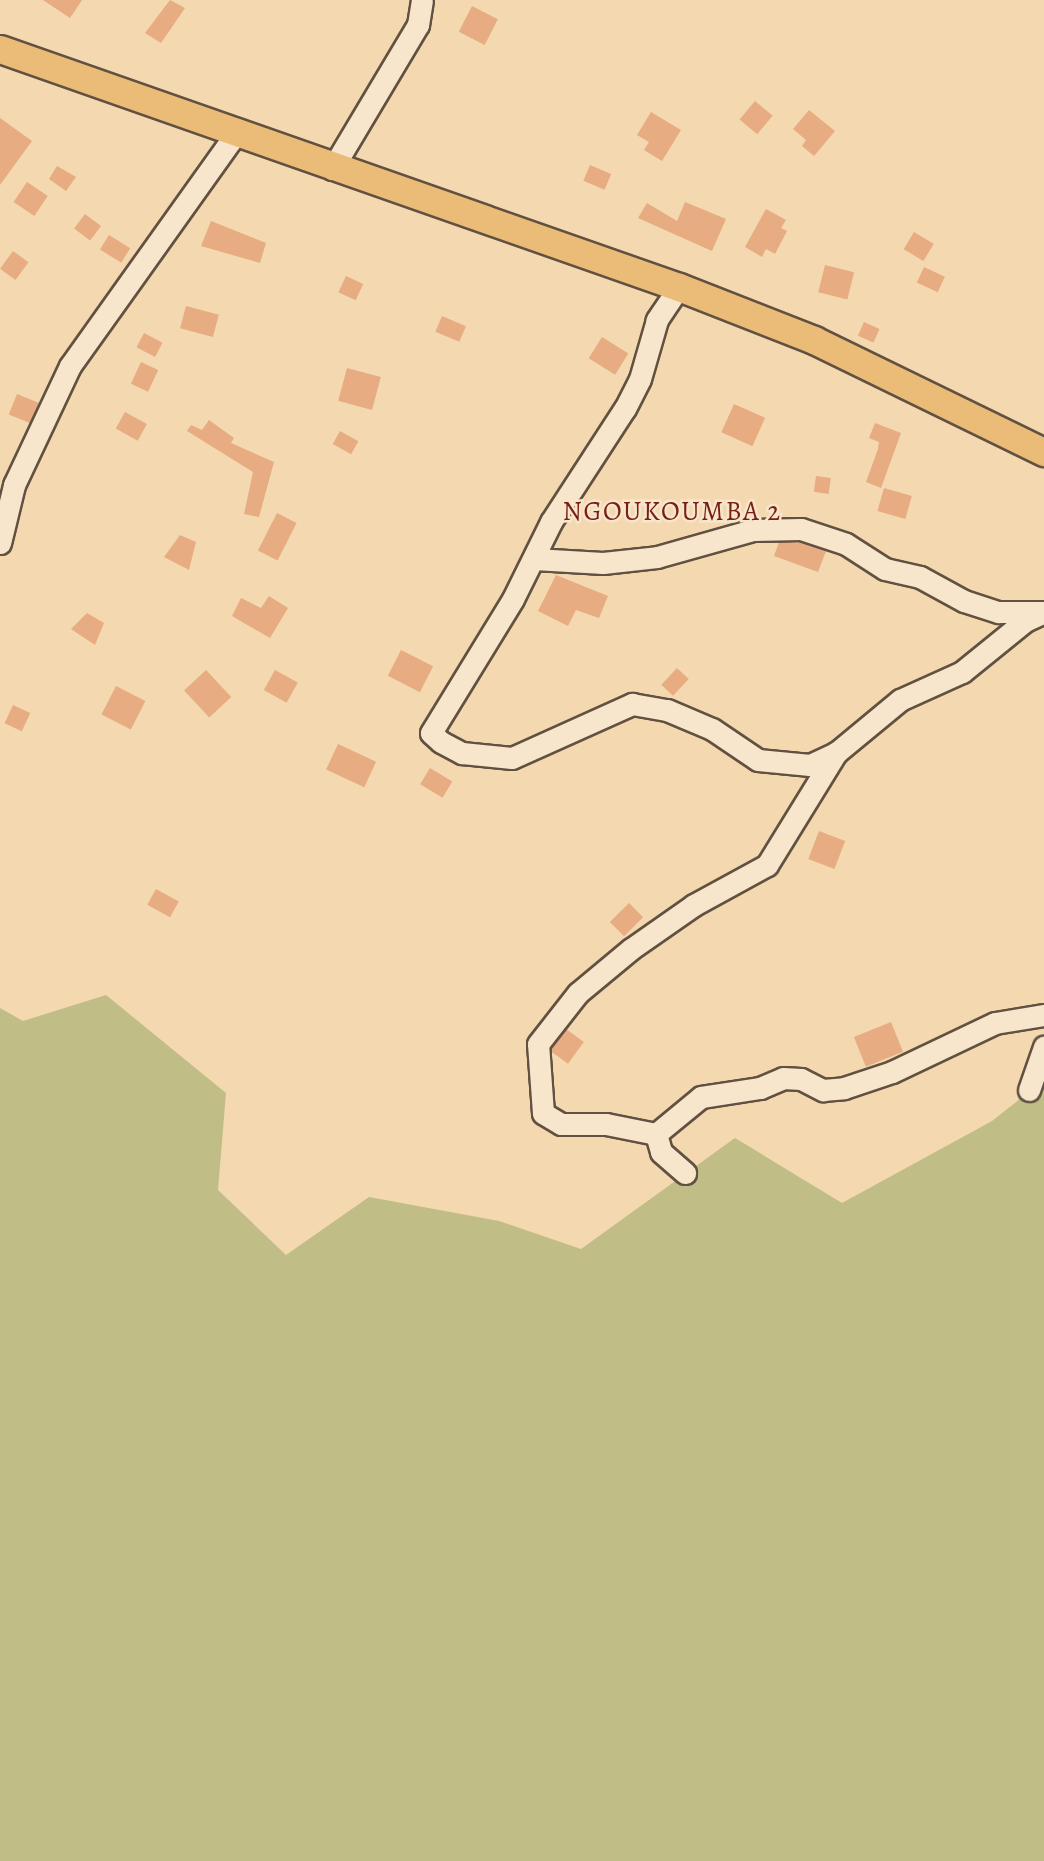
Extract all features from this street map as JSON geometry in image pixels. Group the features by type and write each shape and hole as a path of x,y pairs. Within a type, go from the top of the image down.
{"main road":[{"path":"0,49 235,135 679,288 814,340 1044,452"}],"street":[{"path":"332,169 418,25 422,0"},
{"path":"0,543 14,485 70,366 235,135"},
{"path":"679,288 657,320 630,398 551,522 534,559 431,733 441,742 462,753 512,758 632,704 667,710 712,729 758,760 810,765 836,753 900,700 962,672 1025,621 1043,612"},
{"path":"534,559 603,564 657,557 753,530 801,529 846,544 885,569 920,577 964,601 998,612 1043,612"},
{"path":"656,1134 606,1124 561,1124 543,1113 538,1044 578,993 631,949 694,905 767,865 836,753"},
{"path":"656,1134 701,1097 760,1088 783,1078 801,1079 823,1090 844,1088 892,1072 995,1023 1044,1015"},
{"path":"1029,1090 1044,1047"},
{"path":"656,1134 661,1152 685,1173"}],"shaded area":[{"path":"106,995 226,1093 218,1190 286,1255 369,1197 499,1221 581,1249 735,1138 842,1203 992,1121 1044,1080 1044,1861 0,1861 0,1008 23,1021"}],"building":[{"path":"43,0 82,0 70,18"},
{"path":"170,0 185,8 161,43 145,33"},
{"path":"472,6 498,19 485,45 459,32"},
{"path":"755,101 773,116 757,134 740,119"},
{"path":"809,110 835,131 814,156 802,146 806,140 793,129"},
{"path":"651,112 681,130 662,161 644,150 649,142 637,135"},
{"path":"0,118 32,141 0,185"},
{"path":"590,165 611,174 605,190 583,181"},
{"path":"57,166 76,177 66,191 49,179"},
{"path":"27,182 48,196 34,216 14,202"},
{"path":"685,202 726,219 712,251 638,218 647,203 677,221"},
{"path":"766,209 786,220 781,228 787,231 775,254 766,249 762,257 745,247"},
{"path":"85,214 101,226 90,240 74,228"},
{"path":"211,221 266,243 260,263 201,246"},
{"path":"914,232 934,244 923,261 904,249"},
{"path":"109,235 130,248 121,263 100,249"},
{"path":"13,251 28,262 15,280 0,269"},
{"path":"825,265 854,272 847,299 818,292"},
{"path":"924,267 945,277 938,292 917,282"},
{"path":"346,276 363,284 356,300 338,292"},
{"path":"186,306 219,315 213,337 180,328"},
{"path":"442,316 466,326 459,342 435,332"},
{"path":"864,322 880,329 873,343 858,336"},
{"path":"144,333 163,343 155,357 136,347"},
{"path":"602,337 628,353 615,375 589,358"},
{"path":"141,362 158,370 148,392 131,384"},
{"path":"347,368 381,377 372,410 338,401"},
{"path":"17,394 39,403 31,423 9,414"},
{"path":"734,404 765,418 752,446 721,432"},
{"path":"125,412 147,424 138,441 116,429"},
{"path":"209,420 234,438 231,443 274,462 259,517 244,514 253,472 187,431 191,425 202,430"},
{"path":"875,423 901,433 881,488 866,482 878,449 879,442 869,438"},
{"path":"340,431 358,441 351,454 333,444"},
{"path":"816,476 831,478 829,494 814,492"},
{"path":"884,488 912,496 905,519 877,511"},
{"path":"277,513 297,523 278,560 258,550"},
{"path":"180,535 196,542 189,570 164,557"},
{"path":"779,542 799,542 826,551 818,572 774,556"},
{"path":"556,575 608,596 599,618 576,610 568,626 538,611"},
{"path":"269,596 288,608 270,638 232,616 241,598 261,608"},
{"path":"87,613 104,623 95,645 71,629"},
{"path":"401,650 433,666 420,692 388,676"},
{"path":"677,668 689,679 673,696 661,685"},
{"path":"206,670 231,697 209,718 184,690"},
{"path":"275,670 298,683 287,703 264,690"},
{"path":"116,686 145,701 131,729 101,715"},
{"path":"13,705 30,713 22,731 5,723"},
{"path":"338,744 376,762 364,787 326,769"},
{"path":"430,768 452,781 443,798 420,784"},
{"path":"819,831 845,841 834,869 808,859"},
{"path":"156,889 179,902 170,917 147,905"},
{"path":"629,903 643,917 624,936 610,922"},
{"path":"891,1022 903,1052 866,1067 854,1037"},
{"path":"566,1029 584,1042 568,1064 550,1051"}],"district":[{"name":"NGOUKOUMBA 2","path":"672,512"}]}
